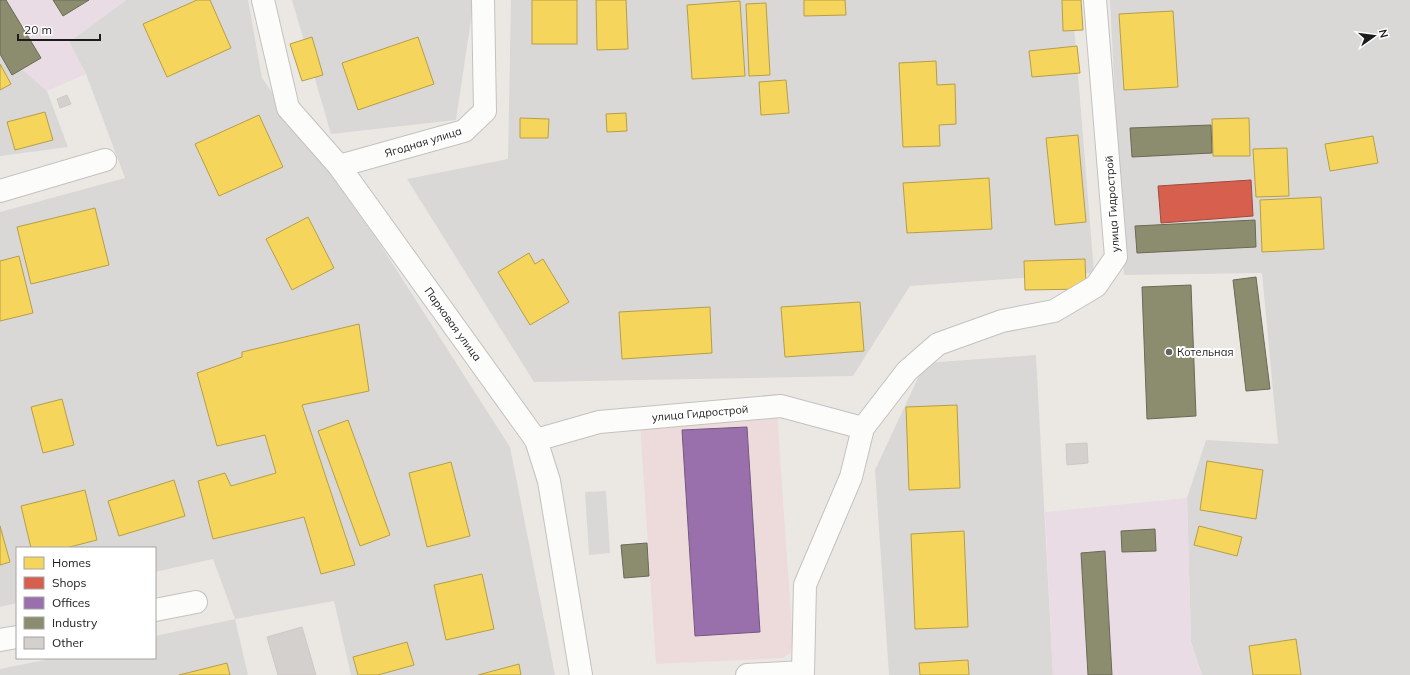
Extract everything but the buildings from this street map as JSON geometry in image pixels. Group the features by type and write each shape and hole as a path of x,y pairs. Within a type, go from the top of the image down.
{"street":[{"name":"Парковая улица","path":"263,0 288,108 339,166 536,440 549,481 581,675"},
{"name":"Ягодная улица","path":"339,166 464,131 486,111 483,0"},
{"name":"улица Гидрострой","path":"747,675 803,672 805,585 851,477 862,428 907,371 938,344 1002,321 1054,311 1096,286 1116,257 1095,0"},
{"path":"0,191 105,160"},
{"name":"улица Гидрострой","path":"536,440 599,422 781,406 862,428"},
{"path":"156,610 196,602"},
{"path":"0,640 16,637"}],"shaded area":[{"path":"0,0 126,0 69,42 86,74 47,91 0,50"},
{"path":"126,0 248,0 262,78 378,241 510,447 555,675 351,675 334,601 235,619 213,559 156,572 156,547 16,547 16,603 0,607 0,212 125,178 86,74 69,42"},
{"path":"292,0 474,0 456,120 331,134"},
{"path":"511,0 1072,0 1094,273 910,286 853,376 534,382 407,179 508,159"},
{"path":"1110,0 1410,0 1410,675 1202,675 1191,642 1187,498 1206,440 1278,444 1262,273 1124,275"},
{"path":"0,50 47,91 68,147 0,156"},
{"path":"1036,355 1053,675 889,675 875,470 925,363"},
{"path":"777,413 793,644 790,653 783,658 656,664 640,425"},
{"path":"606,491 610,553 589,555 585,492"},
{"path":"1187,498 1191,642 1202,675 1053,675 1045,512"},
{"path":"235,619 248,675 0,675 0,669 49,659 156,659 156,636"}],"place":[{"name":"Котельная","path":"1169,352"}]}
